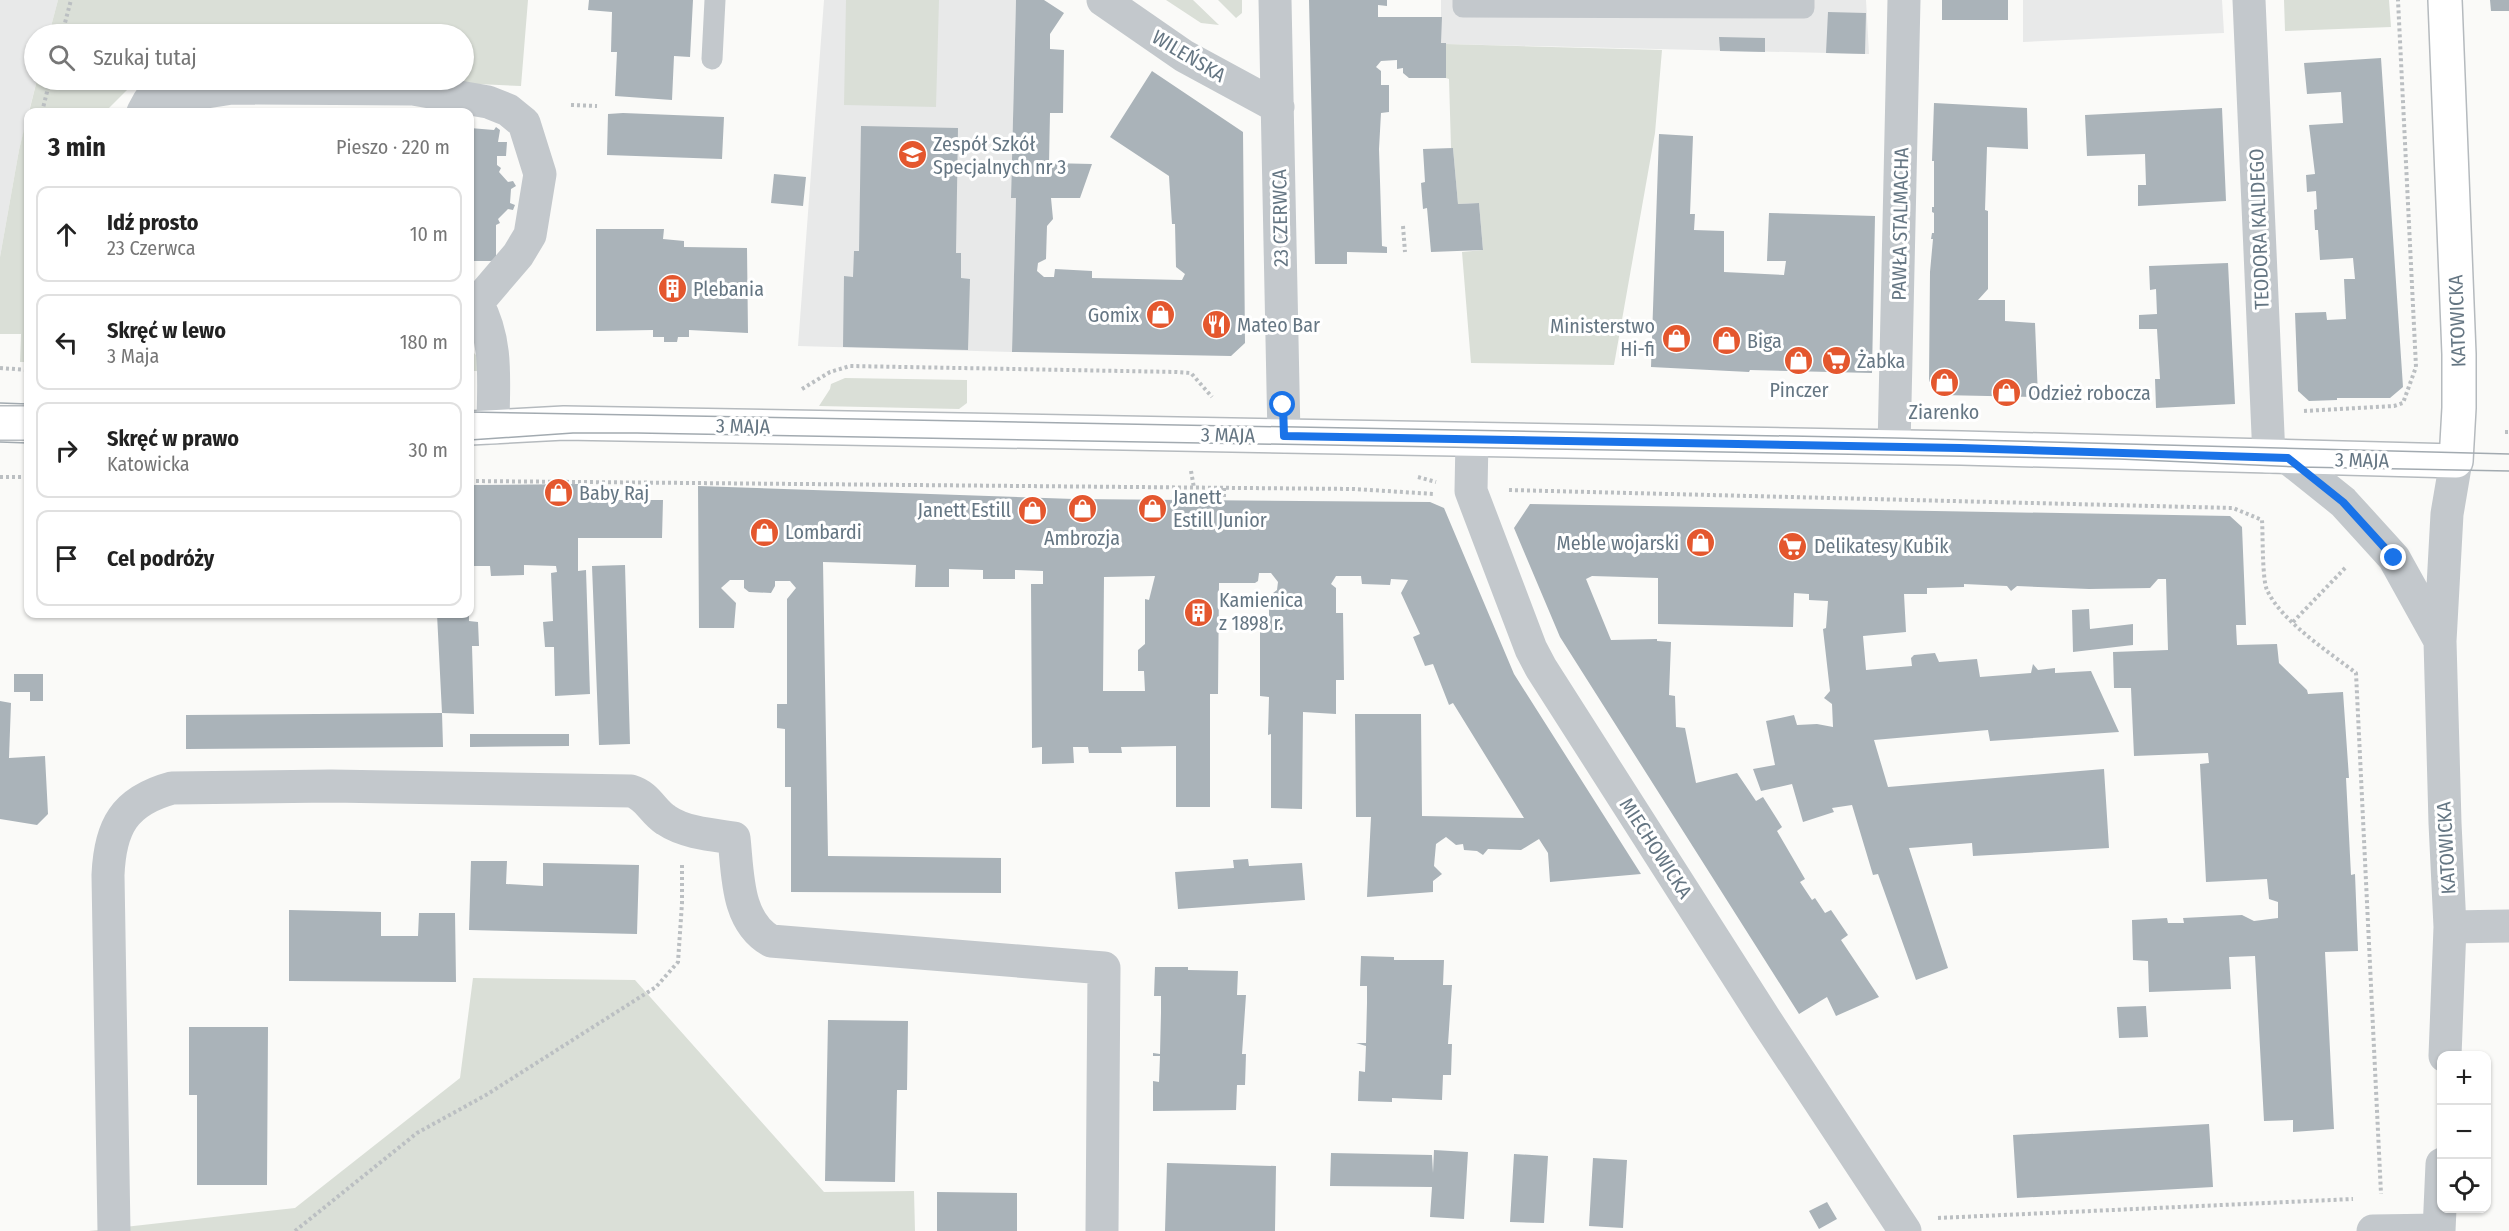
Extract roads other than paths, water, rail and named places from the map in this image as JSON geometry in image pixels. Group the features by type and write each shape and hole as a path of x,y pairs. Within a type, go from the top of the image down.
{"main road":[{"name":"KATOWICKA","path":"2445,0 2459,354 2456,461"},
{"path":"0,423 24,423"},
{"name":"3 MAJA","path":"481,428 564,423 1894,447 2456,461"}],"street":[{"name":"WILEŃSKA","path":"1103,0 1184,56 1278,107"},
{"name":"23 CZERWCA","path":"1275,0 1284,436"},
{"name":"PAWŁA STALMACHA","path":"1894,447 1904,0"},
{"name":"TEODORA KALIDEGO","path":"2249,0 2265,363 2278,458"},
{"path":"145,108 149,101 218,90"},
{"path":"419,90 488,102 508,110 524,123 540,174 530,235 518,255 474,302"},
{"path":"474,304 488,322 492,346 481,428"},
{"name":"MIECHOWICKA","path":"1472,439 1471,491 1531,649 1541,668 1759,1009 1905,1231"},
{"name":"KATOWICKA","path":"2278,458 2343,502 2394,558 2440,641"},
{"name":"KATOWICKA","path":"2445,1051 2450,927 2440,641 2446,514 2456,461"},
{"path":"114,1231 109,851 115,831 125,814 139,801 156,792 172,788 331,786 630,791 642,794 665,820 681,828 734,838 745,912 759,935 771,941 1104,968 1102,1231"},
{"path":"2450,927 2509,926"},
{"path":"2373,1231 2439,1231 2440,1213"}],"lane":[{"path":"712,59 716,0"},
{"path":"1463,0 1463,7 1609,4 1804,8 1804,0"}],"tram line":[{"path":"0,403 24,404"},
{"path":"474,412 1895,438 2509,454"},
{"path":"474,440 573,433 637,433 2119,459 2299,467 2509,471"},
{"path":"0,442 24,443"}],"place":[{"name":"Zespół Szkół Specjalnych nr 3","path":"912,155"},
{"name":"Plebania","path":"672,289"},
{"name":"Gomix","path":"1160,315"},
{"name":"Mateo Bar","path":"1216,325"},
{"name":"Ministerstwo Hi-fi","path":"1676,338"},
{"name":"Biga","path":"1726,341"},
{"name":"Pinczer","path":"1799,360"},
{"name":"Żabka","path":"1836,361"},
{"name":"Ziarenko","path":"1944,382"},
{"name":"Odzież robocza","path":"2007,393"},
{"name":"Baby Raj","path":"558,493"},
{"name":"Ambrozja","path":"1082,508"},
{"name":"Janett Estill Junior","path":"1152,509"},
{"name":"Janett Estill","path":"1032,510"},
{"name":"Lombardi","path":"764,532"},
{"name":"Meble wojarski","path":"1700,543"},
{"name":"Delikatesy Kubik","path":"1793,546"},
{"name":"Kamienica z 1898 r.","path":"1198,612"}]}
